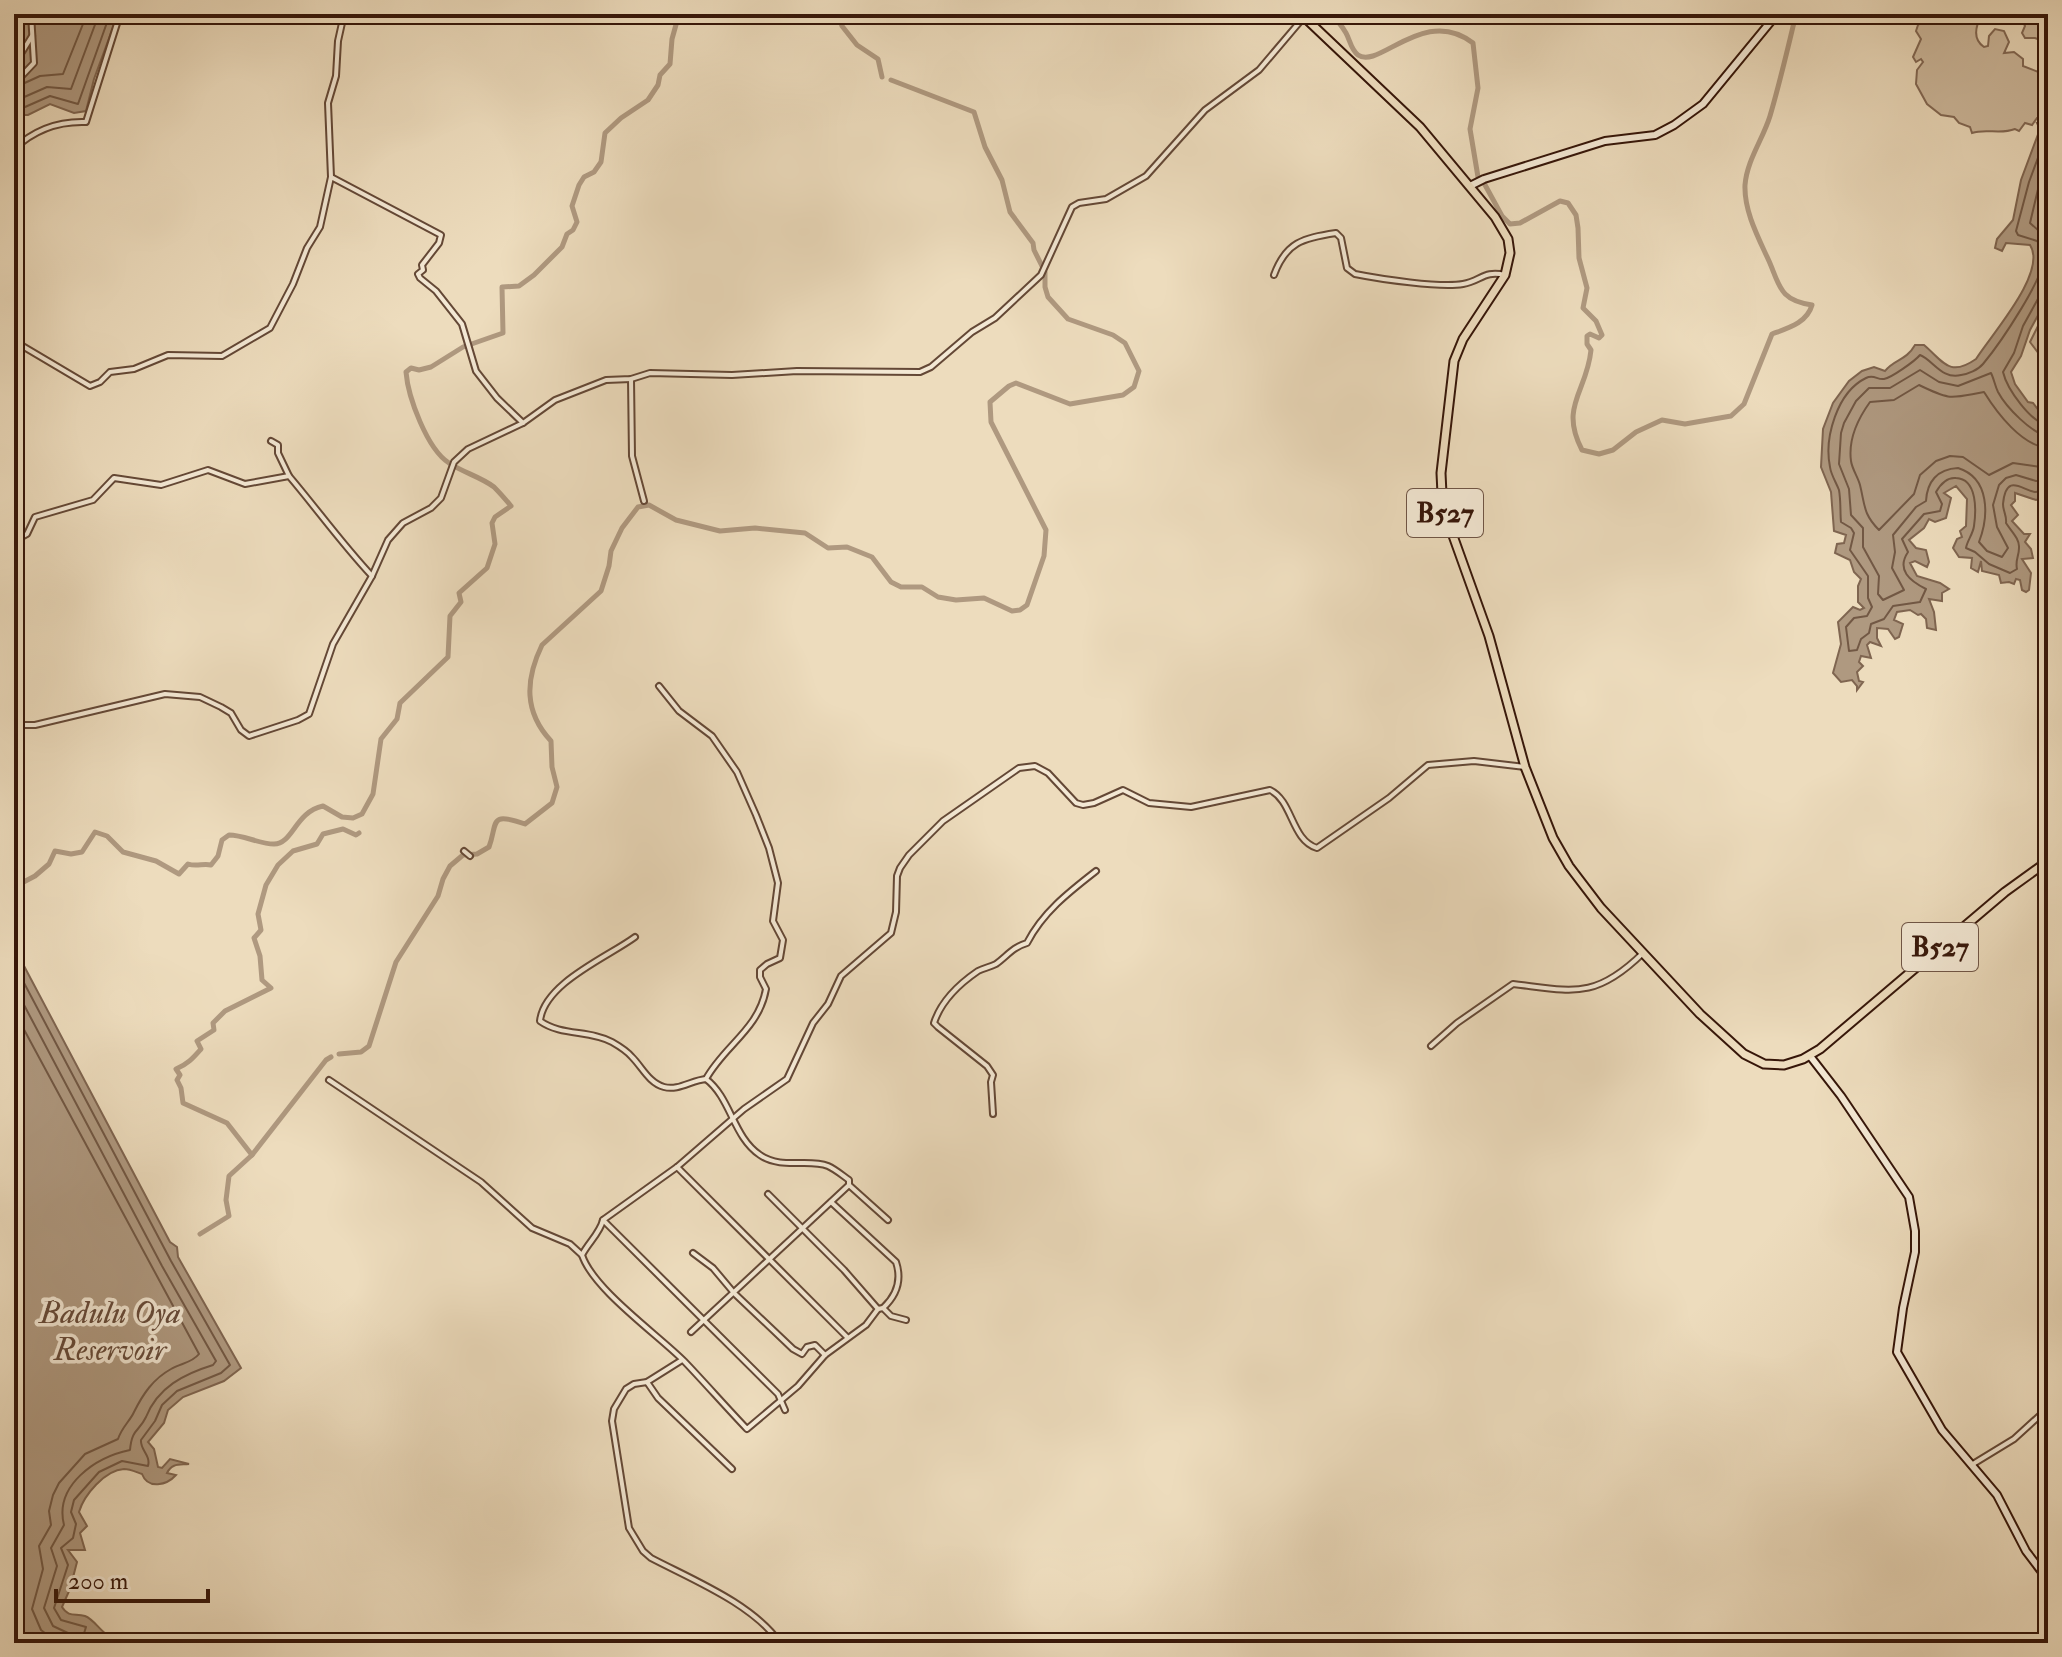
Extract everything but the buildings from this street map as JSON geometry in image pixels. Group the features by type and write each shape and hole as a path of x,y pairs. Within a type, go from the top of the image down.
{"main road":[{"path":"1303,16 1410,116 1470,186 1505,233 1510,253 1505,275"},
{"name":"B527","path":"1505,275 1463,339 1454,361 1441,482 1444,508 1489,636 1525,767 1543,816 1569,866 1590,896 1732,1043 1751,1058 1770,1065 1790,1064 1810,1056 1836,1036 2005,892 2048,861"}],"street":[{"path":"14,84 34,63 31,14"},
{"path":"14,149 28,135 71,122 86,122 120,14"},
{"path":"14,341 90,386 100,382 110,372 134,369 168,355 222,356 270,328 320,227 331,177 328,103 336,76 338,41 344,14"},
{"path":"1470,186 1605,141 1655,135 1674,125 1703,104 1777,14"},
{"path":"14,725 35,725 165,694 200,697 210,702 231,713 241,730 249,736 309,714 339,630 372,576 388,540 403,523 431,508 441,498 454,462 468,449 523,423 555,400 606,380 631,379 650,373 920,372 931,367 972,332 995,318 1044,271 1072,207 1106,199 1146,176 1205,110 1259,70 1303,16"},
{"path":"14,65 32,36"},
{"path":"331,177 441,235 418,274 462,324 476,371 497,398 523,423"},
{"path":"1274,275 1287,251 1296,242 1336,233 1341,238 1347,268 1355,274 1436,285 1464,284 1490,273 1505,275"},
{"path":"631,379 632,456 644,501"},
{"path":"271,441 278,445 278,453 289,476 330,523 348,552 372,576"},
{"path":"14,541 27,534 35,517 93,500 114,478 161,485 208,470 245,484 289,476"},
{"path":"635,937 615,952 587,966 556,993 541,1010 540,1021 566,1031 604,1038 631,1055 652,1080 663,1087 678,1087 706,1079 760,1011 766,989 760,970 780,958 783,940 773,921 778,883 769,848 737,772 712,736 679,711 659,686"},
{"path":"582,1255 588,1242 601,1228 603,1220 677,1167 744,1109 787,1079 813,1023 828,1004 841,976 891,933 896,912 897,876 909,855 943,821 1019,768 1035,766 1048,773 1076,803 1083,805 1123,790 1149,803 1191,807 1270,790 1278,794 1303,839 1317,848 1389,798 1428,765 1474,761 1525,767"},
{"path":"993,1114 993,1075 987,1066 934,1023 938,1012 946,998 979,971 995,964 1014,947 1027,943 1036,925 1053,906 1096,871"},
{"path":"1431,1046 1457,1023 1513,984 1563,991 1581,990 1613,979 1643,952"},
{"path":"1810,1056 1909,1197 1915,1252 1897,1352 1942,1430 1997,1495 2026,1551 2048,1580"},
{"path":"706,1079 715,1085 737,1130 760,1155 782,1164 826,1165 849,1180 849,1185 888,1220"},
{"path":"329,1080 481,1182 532,1228 570,1244 582,1255 606,1290 682,1360 747,1429 798,1386 825,1355 866,1325 880,1308 892,1300 898,1286 900,1273 896,1262 831,1202"},
{"path":"677,1167 847,1337"},
{"path":"691,1332 849,1185"},
{"path":"768,1194 880,1308 891,1316 906,1320"},
{"path":"603,1220 782,1400 785,1410"},
{"path":"693,1253 713,1268 734,1293 799,1353 815,1345 825,1355"},
{"path":"682,1360 647,1382 626,1389 614,1409 612,1421 629,1528 651,1558 712,1590 762,1622 780,1643"},
{"path":"647,1382 658,1398 732,1469"},
{"path":"1973,1464 2014,1439 2048,1408"}],"shaded area":[{"path":"1932,14 1982,14 1977,36 1984,47 1988,46 1989,36 1995,29 2004,31 2009,42 2004,53 2014,52 2023,59 2023,66 2041,73 2047,91 2039,99 2046,119 2037,118 2032,125 2025,123 2019,131 1972,133 1970,127 1959,123 1954,117 1941,115 1927,104 1916,84 1917,70 1923,62 1921,59 1916,62 1913,57 1921,39 1916,31 1918,25"},
{"path":"2020,14 2048,14 2048,43 2025,38 2022,33 2025,26"},
{"path":"2048,306 2048,366 2030,342"}],"water":[{"path":"14,14 118,14 94,79 86,111 74,113 50,104 28,115 14,115"},
{"path":"2048,120 2048,297 2011,372 2015,384 2028,402 2033,403 2048,427 2048,496 2036,500 2015,493 2015,501 2011,505 2018,515 2012,521 2024,534 2030,534 2025,542 2033,558 2022,559 2031,573 2029,590 2022,590 2020,580 2016,579 2014,584 2001,583 1999,575 1982,571 1981,561 1978,572 1971,568 1972,558 1959,557 1953,548 1957,539 1962,537 1960,531 1966,526 1967,499 1956,486 1944,493 1951,498 1946,518 1935,522 1929,519 1924,528 1909,540 1916,548 1926,550 1929,562 1927,567 1915,561 1910,563 1917,576 1949,589 1942,593 1942,601 1929,599 1936,630 1927,628 1926,619 1921,614 1910,610 1897,612 1894,620 1903,624 1899,637 1895,639 1888,629 1877,628 1881,646 1870,642 1867,645 1871,658 1861,656 1859,662 1863,666 1857,672 1859,681 1863,682 1857,690 1852,680 1841,682 1833,673 1841,644 1838,622 1853,607 1864,608 1858,602 1861,579 1854,572 1850,560 1835,553 1837,544 1844,543 1846,535 1834,531 1831,492 1821,467 1823,429 1833,403 1849,381 1874,367 1885,371 1915,345 1924,345 1953,367 1967,365 1976,359 2025,287 2031,271 2033,257 2030,245 2006,243 2002,251 1995,248 1997,239 2013,220 2021,180 2040,129 2037,123 2045,124"},
{"name":"Badulu Oya Reservoir","path":"14,947 170,1242 177,1247 178,1257 241,1368 224,1381 183,1397 168,1410 164,1423 148,1442 154,1449 158,1467 162,1468 170,1459 189,1464 176,1465 167,1473 176,1475 163,1483 153,1484 142,1474 126,1469 117,1470 96,1484 85,1498 79,1512 87,1526 80,1533 85,1550 68,1550 77,1562 62,1607 70,1614 88,1617 106,1634 85,1643 14,1643"}],"waterway":[{"path":"14,887 49,864 55,851 71,854 82,852 95,832 107,836 123,852 156,861 179,874 188,864 211,865 218,856 222,840 229,835 274,844 286,839 306,814 314,809 323,806 342,817 353,818 362,814 373,794 381,739 397,719 400,703 448,657 450,616 461,602 459,593 487,568 495,544 492,523 495,517 511,506 494,487 449,463 433,446 410,395 406,372 411,368 431,367 463,347 503,333 502,287 519,286 562,247 567,234 577,222 572,206 579,185 601,162 605,133 648,100 658,85 660,75 670,64 672,39 679,14"},
{"path":"838,14 842,26 857,45 878,59 882,77"},
{"path":"1330,14 1344,30 1356,53 1367,57 1421,34 1437,31 1455,33 1473,43 1478,88 1470,129 1478,177"},
{"path":"1484,183 1502,216 1510,224 1520,223 1560,201 1568,203 1576,215 1579,258 1587,288 1583,308 1596,321 1602,335 1599,338 1590,334 1587,336 1591,350 1589,365 1574,410 1573,422 1582,450 1599,454 1613,450 1636,432 1662,420 1685,424 1731,416 1744,404 1772,334 1801,321 1812,305 1793,300 1782,290 1752,224 1745,195 1749,167 1770,116 1796,14"},
{"path":"339,1054 361,1052 369,1046 396,962 438,896 450,866 463,855 477,854 489,847 496,822 500,819 525,824 552,803 557,787 551,741 542,730 532,707 532,671 542,645 601,591 611,551 622,528 638,507 649,505 676,520 720,531 755,528 805,533 828,548 847,547 872,557 891,582 901,587 922,587 938,597 956,600 984,598 1012,611 1027,605 1044,556 1046,530 991,422 990,402 1016,383 1070,404 1123,395 1134,387 1139,371 1125,343 1113,335 1068,319 1048,297 1045,272 1033,243 1010,212 1002,180 985,147 974,112 891,80"},
{"path":"252,1155 227,1123 183,1103 177,1080 180,1075 176,1069 201,1049 197,1041 214,1030 213,1023 225,1011 271,988 262,980 260,956 254,938 261,930 258,914 266,885 278,865 293,851 317,844 323,834 343,829 356,835 359,833"},
{"path":"200,1234 229,1216 226,1200 229,1176 252,1155 331,1057"}]}
